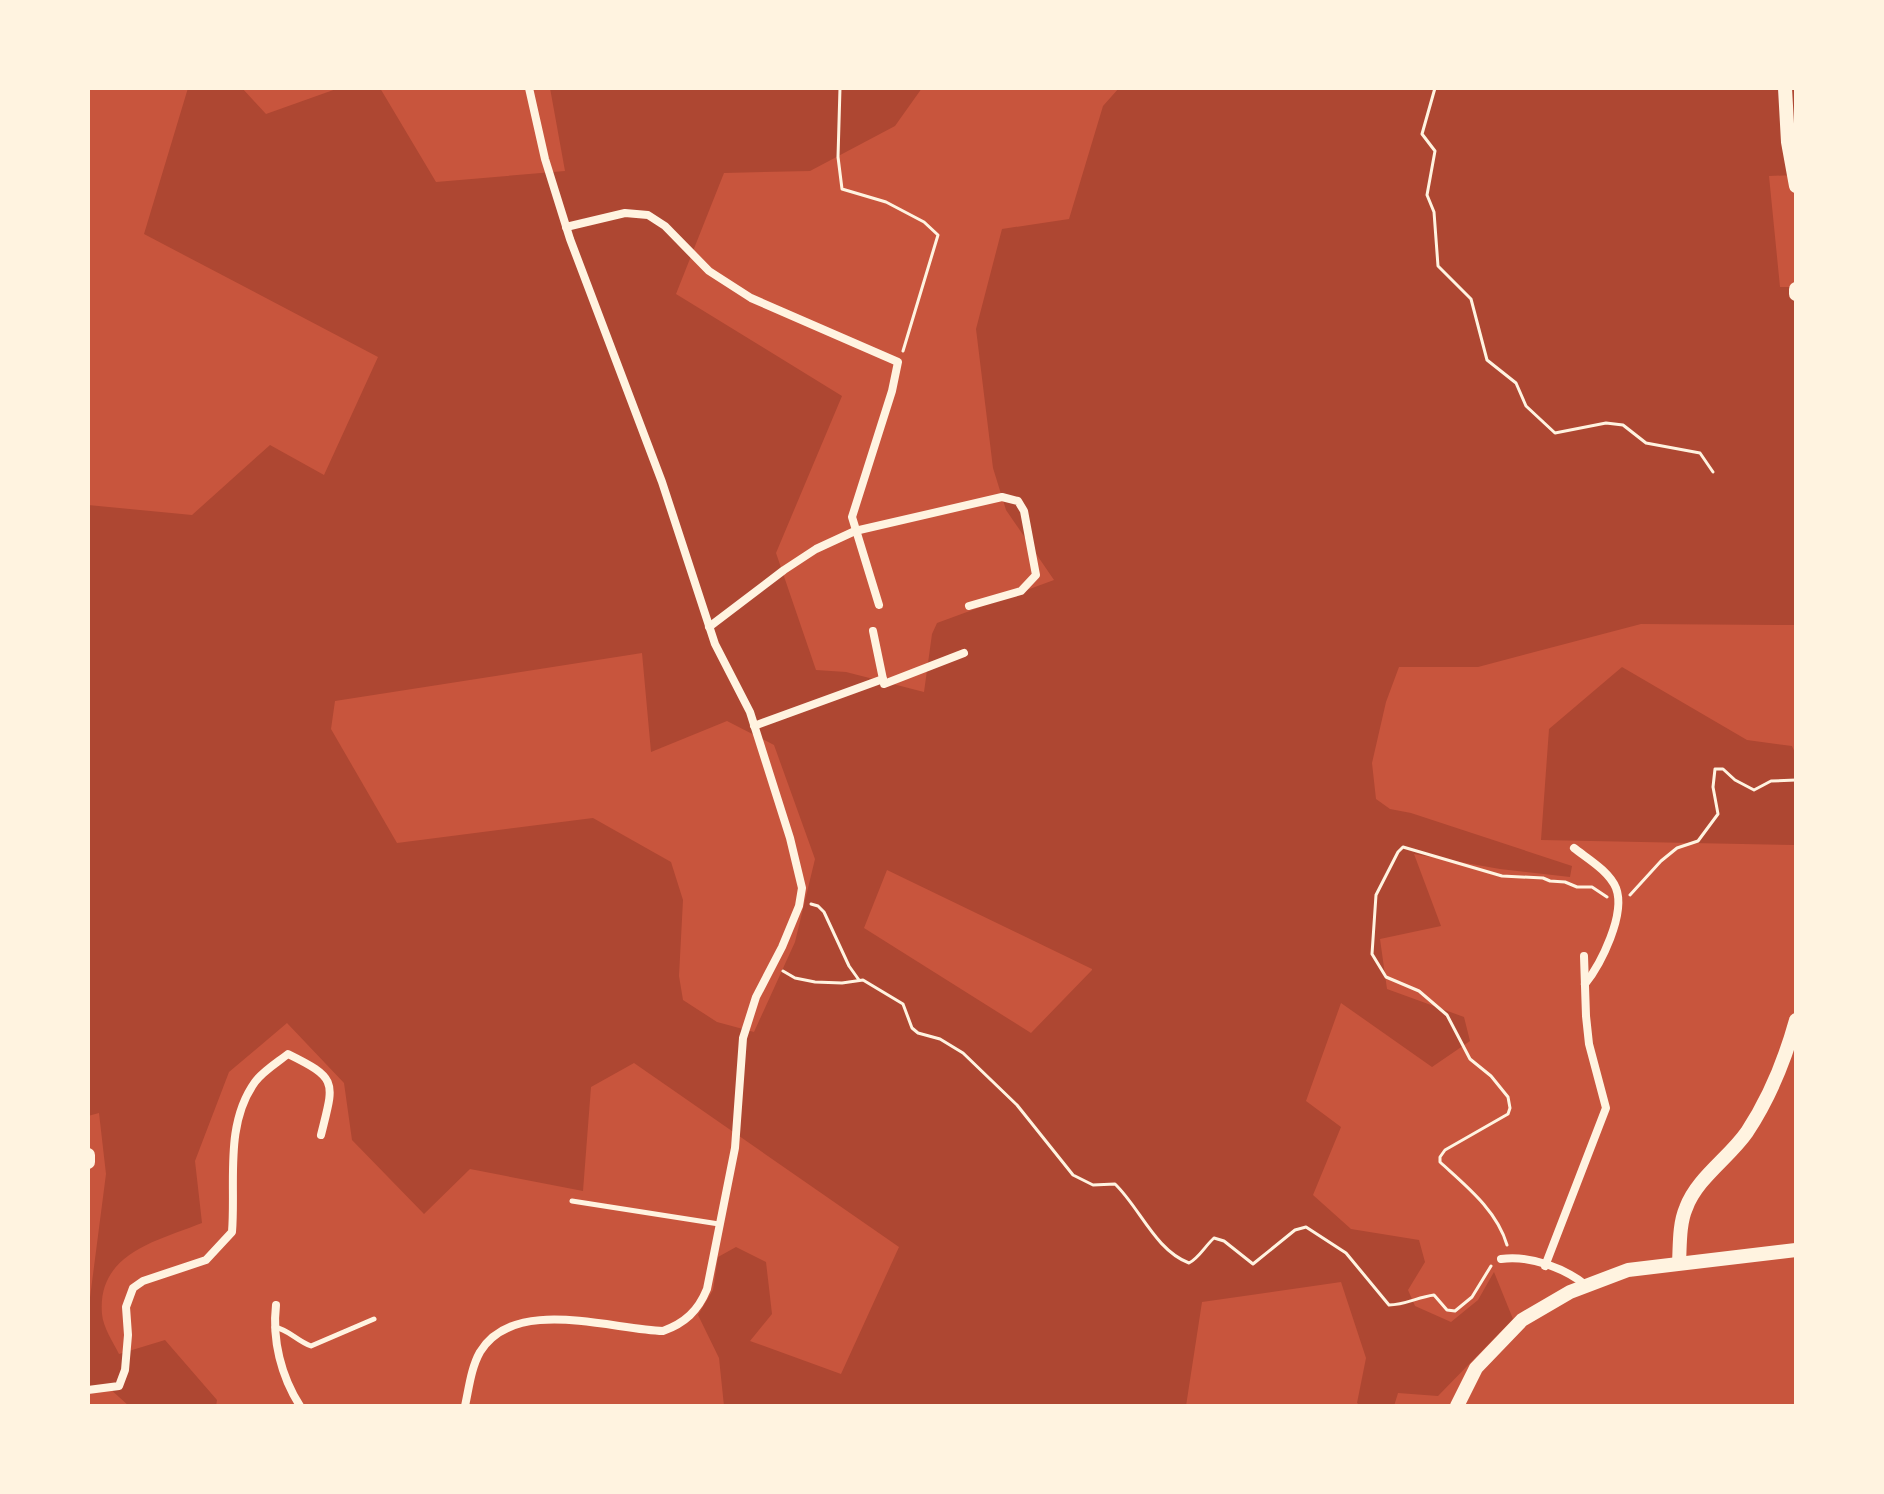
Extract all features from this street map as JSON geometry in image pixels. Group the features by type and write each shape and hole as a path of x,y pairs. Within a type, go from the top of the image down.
{"main road":[{"path":"1785,88 1788,142 1796,186"},
{"path":"1685,1262 1685,1210 1694,1193 1746,1134 1764,1104 1776,1081 1796,1020"},
{"path":"88,1155 88,1162"},
{"path":"1457,1406 1476,1368 1522,1320 1570,1292 1628,1270 1796,1250"}],"street":[{"path":"465,1406 473,1369 481,1351 492,1338 521,1322 550,1319 663,1331 678,1325 701,1302 707,1289 735,1148 743,1038 756,997 800,901 802,888 790,838 754,726 709,627 662,482 566,227 545,159 529,88"},
{"path":"566,227 625,213 648,215 665,226 709,271 751,298 898,362 892,391 852,517 879,605"},
{"path":"709,627 794,563 855,531 1002,497 1018,501 1024,511 1036,575 1021,591 969,606"},
{"path":"873,631 884,684 964,653"},
{"path":"754,726 883,679"},
{"path":"1574,848 1606,874 1616,887 1618,903 1609,940 1597,968 1585,985"},
{"path":"1545,1266 1606,1108 1589,1044 1584,956"},
{"path":"88,1390 119,1386 125,1370 126,1307 133,1288 143,1281 206,1260 232,1232 233,1147 241,1111 255,1081 288,1054 326,1075 330,1084 321,1135"},
{"path":"1506,1258 1571,1273 1587,1286"},
{"path":"276,1305 274,1337 292,1392 300,1406"}],"lane":[{"path":"572,1201 719,1224"},
{"path":"273,1326 282,1328 311,1346 374,1319"}],"path":[{"path":"840,88 838,157 842,189 886,202 924,222 938,235 898,362"},
{"path":"1435,88 1422,134 1435,151 1427,195 1434,212 1438,266 1471,299 1487,360 1516,383 1526,406 1555,433 1606,423 1623,425 1646,443 1700,453 1713,472"},
{"path":"800,901 818,906 824,912 849,966 859,980 903,1004 912,1028 918,1033 940,1039 963,1053 1017,1105 1073,1175 1093,1185 1115,1184 1153,1233 1182,1260 1189,1263 1196,1259 1214,1238 1224,1241 1253,1264 1295,1230 1306,1227 1346,1253 1389,1305 1402,1305 1419,1296 1434,1295 1447,1310 1455,1311 1472,1297 1487,1269 1506,1258 1505,1237 1482,1201 1440,1162 1440,1157 1445,1150 1508,1114 1510,1108 1508,1097 1491,1076 1470,1059 1447,1015 1419,991 1386,977 1372,954 1376,895 1398,852 1403,847 1502,876 1543,878 1577,887 1592,887 1618,903 1624,901 1677,848 1698,841 1718,814 1713,787 1715,769 1723,769 1754,790 1771,781 1796,780"},
{"path":"772,966 795,978 815,982 859,980"}],"shaded area":[{"path":"188,88 242,88 266,114 339,88 380,88 436,182 565,171 550,88 922,88 895,126 810,171 724,173 676,294 842,396 776,553 816,670 846,672 924,692 932,634 937,623 1054,580 1006,510 993,468 976,329 1002,229 1069,219 1103,106 1119,88 1796,88 1796,175 1769,176 1780,287 1796,287 1796,625 1641,624 1478,667 1399,667 1386,702 1372,763 1376,799 1390,809 1411,813 1572,866 1570,877 1414,854 1441,926 1380,939 1387,989 1464,1017 1470,1041 1432,1067 1341,1003 1306,1101 1341,1127 1313,1195 1351,1229 1419,1240 1425,1262 1408,1290 1415,1306 1451,1322 1478,1300 1494,1272 1513,1319 1438,1396 1398,1393 1394,1406 1361,1406 1357,1403 1366,1358 1341,1282 1202,1302 1186,1406 724,1406 719,1358 698,1315 713,1290 718,1257 736,1247 766,1262 772,1314 750,1341 841,1374 899,1247 634,1063 591,1087 583,1191 470,1169 424,1214 352,1140 344,1083 287,1023 229,1072 195,1161 202,1223 133,1252 109,1277 103,1293 103,1319 119,1354 165,1340 217,1400 216,1406 129,1406 109,1388 88,1392 88,1313 106,1174 99,1113 88,1116 88,505 192,515 270,445 324,475 378,357 144,234","holes":["642,653 651,752 727,721 774,745 815,859 795,942 754,1032 717,1022 683,1000 679,976 683,900 671,862 593,818 397,843 331,729 335,701","887,870 1092,969 1092,970 1031,1033 864,928"]},
{"path":"1622,667 1747,740 1792,746 1796,755 1796,845 1541,840 1549,729"}]}
